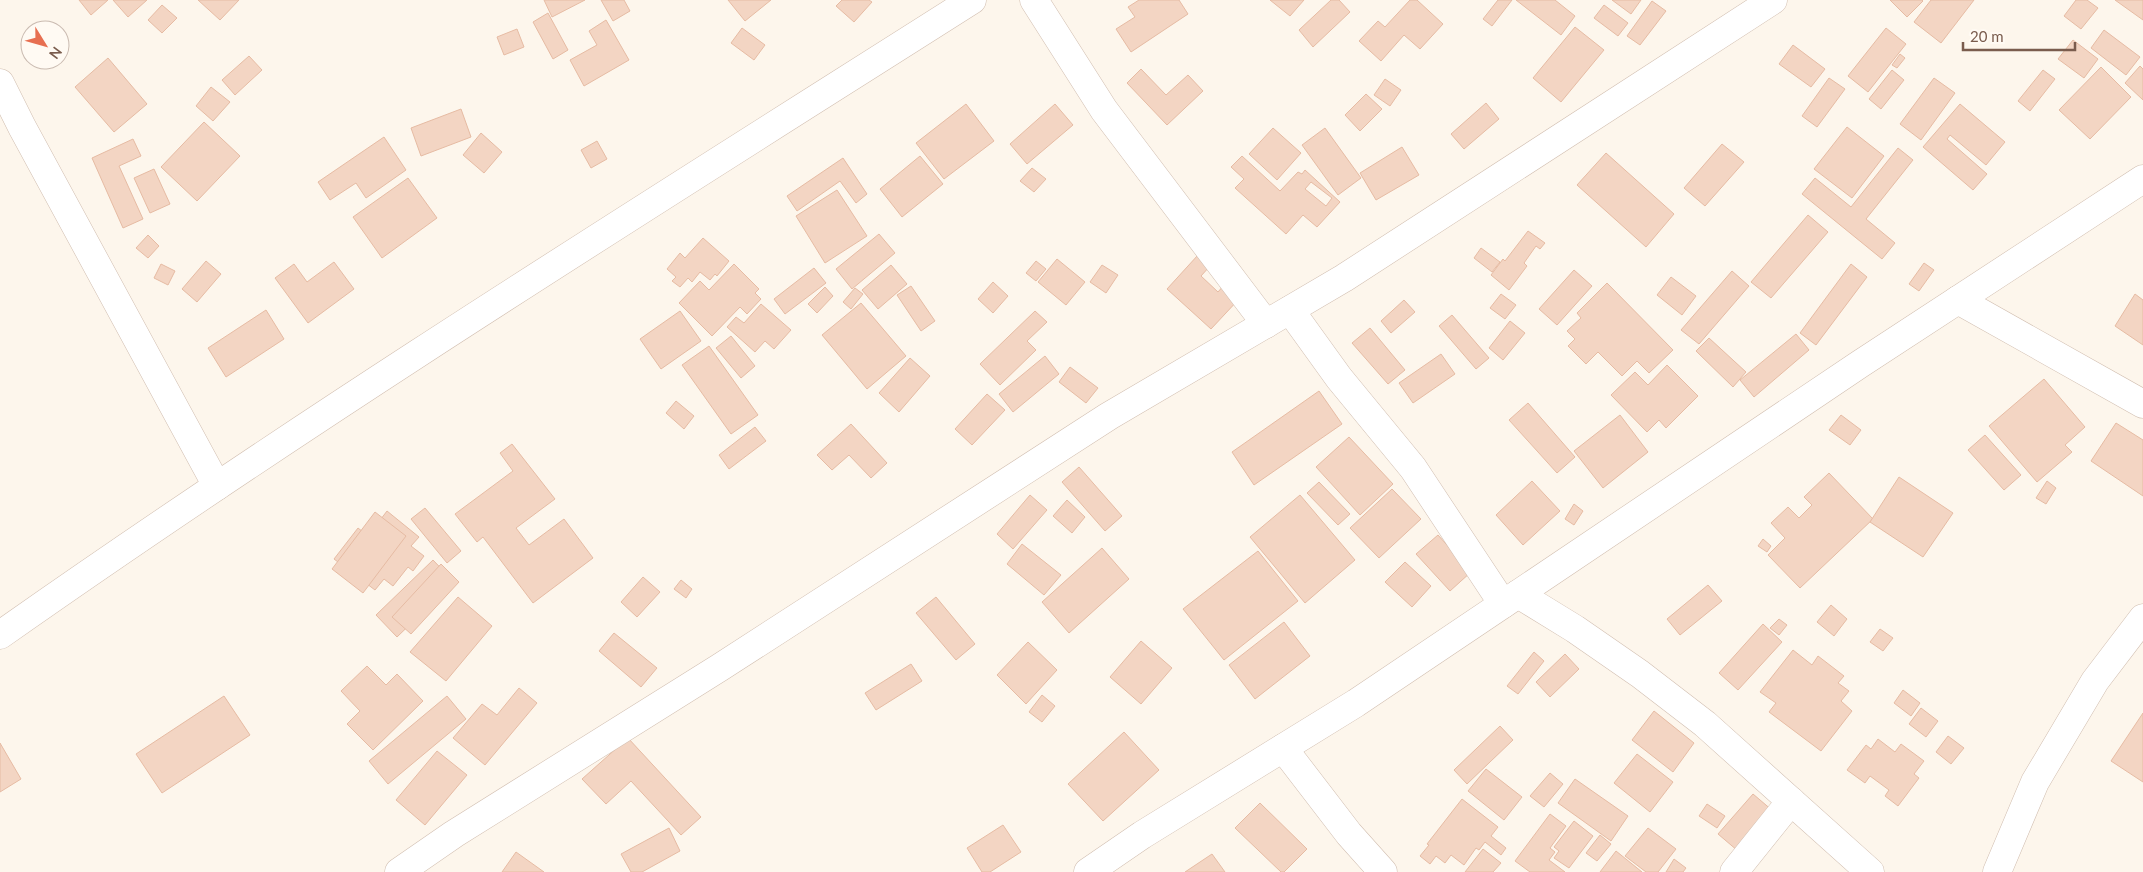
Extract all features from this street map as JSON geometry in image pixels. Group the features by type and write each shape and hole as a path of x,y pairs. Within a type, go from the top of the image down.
{"street":[{"path":"0,634 148,530 550,268 972,0"},
{"path":"1034,0 1104,110 1266,324"},
{"path":"400,872 454,834 718,668 1109,416 1344,278 1773,0"},
{"path":"0,83 217,486"},
{"path":"1088,872 1142,834 1356,703 1958,300 2143,179"},
{"path":"1958,300 2143,404"},
{"path":"1290,310 1339,378 1413,468 1510,599 1575,629 1640,674 1705,724 1870,872"},
{"path":"1997,872 2035,782 2095,681 2143,618"},
{"path":"1283,748 1349,834 1383,872"},
{"path":"1734,872 1791,801"}],"building":[{"path":"79,0 108,0 91,15"},
{"path":"113,0 147,0 128,17"},
{"path":"198,0 239,0 220,20"},
{"path":"544,0 585,0 552,17"},
{"path":"601,0 624,0 630,11 613,21"},
{"path":"728,0 771,0 745,21"},
{"path":"842,0 869,0 872,2 854,22 836,6"},
{"path":"1139,0 1179,0 1188,14 1131,52 1116,29 1135,17 1128,7"},
{"path":"1270,0 1304,0 1290,16"},
{"path":"1331,0 1339,0 1350,12 1313,47 1299,30"},
{"path":"1410,0 1417,0 1443,24 1420,49 1404,35 1381,61 1359,41 1378,21 1385,27"},
{"path":"1498,0 1512,0 1492,26 1483,19"},
{"path":"1516,0 1555,0 1575,16 1561,35"},
{"path":"1612,0 1641,0 1631,14"},
{"path":"1890,0 1922,0 1923,1 1907,17"},
{"path":"1931,0 1974,0 1941,43 1914,22"},
{"path":"2076,0 2087,0 2098,8 2081,29 2064,16"},
{"path":"2115,0 2143,0 2143,20"},
{"path":"1652,1 1666,11 1640,45 1627,36"},
{"path":"162,5 177,18 162,33 148,20"},
{"path":"1604,5 1628,23 1618,36 1594,18"},
{"path":"548,13 568,50 553,59 533,22"},
{"path":"606,20 629,60 584,86 570,60 597,45 589,31"},
{"path":"1575,27 1604,50 1561,102 1533,78"},
{"path":"742,28 765,45 754,60 731,43"},
{"path":"1886,28 1906,44 1868,92 1848,76"},
{"path":"517,29 524,47 504,55 497,37"},
{"path":"2104,30 2140,57 2126,75 2091,48"},
{"path":"2073,40 2098,59 2084,78 2058,59"},
{"path":"1793,45 1825,69 1811,87 1779,64"},
{"path":"1900,54 1905,58 1897,68 1892,65"},
{"path":"249,56 262,70 235,95 222,80"},
{"path":"108,58 147,104 114,132 75,87"},
{"path":"2140,66 2143,69 2143,100 2125,83"},
{"path":"2101,67 2131,97 2090,139 2059,110"},
{"path":"1141,69 1166,95 1188,75 1203,91 1167,125 1127,83"},
{"path":"1892,70 1904,80 1881,109 1869,99"},
{"path":"2043,70 2055,79 2030,111 2018,101"},
{"path":"1829,78 1845,89 1817,127 1802,116"},
{"path":"1934,78 1955,93 1921,140 1900,124"},
{"path":"1385,79 1401,90 1390,106 1374,95"},
{"path":"211,87 230,102 213,121 196,106"},
{"path":"1366,94 1382,109 1360,131 1345,115"},
{"path":"1486,103 1499,119 1464,149 1451,134"},
{"path":"966,104 994,141 944,179 916,143"},
{"path":"1055,104 1073,125 1027,164 1010,144"},
{"path":"1960,104 2005,142 1986,165 1950,135 1947,139 1987,174 1973,190 1923,147"},
{"path":"461,109 471,137 421,156 411,128"},
{"path":"204,122 240,156 197,201 161,167"},
{"path":"1847,127 1884,156 1852,198 1814,169"},
{"path":"1273,128 1301,153 1277,180 1249,154"},
{"path":"1325,128 1361,178 1338,195 1302,145"},
{"path":"481,133 502,152 484,173 463,155"},
{"path":"384,137 406,170 366,198 356,183 330,200 318,182"},
{"path":"133,139 141,156 119,166 143,219 123,228 92,158"},
{"path":"597,141 607,159 591,168 581,150"},
{"path":"1722,144 1744,162 1705,206 1684,188"},
{"path":"1402,147 1419,175 1376,200 1360,173"},
{"path":"1898,148 1913,160 1866,219 1895,243 1882,259 1802,194 1815,178 1851,207"},
{"path":"1606,153 1674,214 1646,247 1577,185"},
{"path":"920,156 943,184 902,217 880,189"},
{"path":"1242,156 1280,191 1298,172 1302,174 1305,170 1340,202 1317,227 1303,215 1286,234 1235,188 1244,179 1231,167","holes":["1311,182 1332,198 1326,206 1305,189"]},
{"path":"843,158 867,194 856,203 840,181 797,211 787,196"},
{"path":"1032,168 1046,179 1034,192 1020,181"},
{"path":"154,169 170,204 150,213 134,178"},
{"path":"408,178 437,218 382,258 353,217"},
{"path":"837,190 867,236 825,263 796,216"},
{"path":"1808,215 1828,232 1771,298 1751,282"},
{"path":"1528,231 1545,243 1540,249 1536,246 1524,263 1527,266 1509,290 1491,275 1503,259 1505,261"},
{"path":"879,234 895,253 852,289 836,269"},
{"path":"148,235 159,246 148,258 136,248"},
{"path":"703,238 729,261 717,276 715,274 710,280 700,272 692,282 688,278 680,287 672,281 676,277 667,269 680,253 685,258"},
{"path":"1481,248 1500,262 1492,272 1474,258"},
{"path":"1198,255 1210,266 1201,276 1218,292 1224,285 1239,299 1211,329 1167,289"},
{"path":"1057,259 1085,282 1066,305 1038,282"},
{"path":"206,261 221,274 197,302 182,289"},
{"path":"1036,261 1046,269 1036,281 1026,273"},
{"path":"334,262 354,289 308,323 275,278 294,264 307,282"},
{"path":"1924,263 1934,270 1919,291 1909,284"},
{"path":"161,264 175,271 168,285 154,278"},
{"path":"734,264 759,289 755,293 761,299 747,314 740,307 712,336 679,303 700,281 709,290"},
{"path":"1851,264 1867,277 1816,345 1800,333"},
{"path":"891,265 907,284 878,309 862,290"},
{"path":"1102,265 1118,275 1106,293 1090,282"},
{"path":"814,268 826,283 785,314 774,299"},
{"path":"1574,270 1592,286 1557,325 1539,309"},
{"path":"1732,271 1749,286 1699,344 1681,330"},
{"path":"1671,277 1696,296 1682,315 1657,295"},
{"path":"993,282 1008,296 993,313 978,299"},
{"path":"1607,283 1673,350 1649,373 1637,361 1622,376 1598,352 1586,364 1568,346 1575,339 1567,331 1581,318 1577,313"},
{"path":"911,286 935,321 921,331 897,295"},
{"path":"825,287 833,296 817,313 808,304"},
{"path":"855,288 863,294 851,309 843,302"},
{"path":"1501,294 1516,305 1505,319 1490,308"},
{"path":"2135,294 2143,300 2143,345 2115,326"},
{"path":"1404,300 1415,312 1391,333 1381,321"},
{"path":"861,303 906,356 867,389 822,335"},
{"path":"761,304 791,330 774,349 765,341 755,352 727,327 736,317 744,323"},
{"path":"266,310 284,339 226,377 208,348"},
{"path":"680,311 701,341 661,369 640,339"},
{"path":"1035,311 1047,322 1027,341 1036,350 1000,385 980,364"},
{"path":"1452,315 1489,358 1476,369 1439,326"},
{"path":"1510,321 1525,333 1503,360 1489,348"},
{"path":"1370,328 1405,370 1388,384 1352,343"},
{"path":"1796,334 1809,350 1754,397 1740,380"},
{"path":"731,336 755,366 741,378 716,348"},
{"path":"1709,338 1746,372 1733,387 1696,351"},
{"path":"709,346 758,415 731,434 682,365"},
{"path":"1441,354 1455,374 1413,403 1399,383"},
{"path":"1045,356 1059,374 1013,412 999,394"},
{"path":"910,358 930,376 899,412 879,393"},
{"path":"1667,365 1698,396 1666,428 1659,420 1647,432 1611,395 1635,372 1648,385"},
{"path":"1070,367 1098,388 1086,403 1059,382"},
{"path":"2044,379 2085,427 2065,445 2072,452 2037,482 1989,426"},
{"path":"1319,391 1342,424 1254,485 1232,452"},
{"path":"987,394 1005,410 972,445 955,429"},
{"path":"676,401 694,416 684,429 666,413"},
{"path":"1528,403 1575,457 1557,473 1509,420"},
{"path":"1620,415 1648,452 1603,488 1574,451"},
{"path":"1841,415 1861,430 1850,445 1829,430"},
{"path":"2116,423 2143,440 2143,496 2091,461"},
{"path":"851,424 887,463 871,478 849,455 832,470 817,455"},
{"path":"755,427 766,441 729,469 719,455"},
{"path":"1985,435 2021,475 2004,490 1968,450"},
{"path":"1349,437 1393,484 1360,515 1316,467"},
{"path":"512,444 555,499 516,528 529,545 564,519 593,558 533,603 483,537 477,542 455,514 513,471 500,453"},
{"path":"1079,467 1122,516 1105,531 1062,482"},
{"path":"1829,473 1873,519 1800,588 1768,555 1785,538 1771,523 1788,507 1799,518 1812,505 1804,497"},
{"path":"1899,477 1953,513 1923,557 1870,522"},
{"path":"1532,481 1560,511 1523,545 1496,515"},
{"path":"2047,481 2056,488 2046,504 2036,498"},
{"path":"1319,482 1350,514 1338,525 1307,493"},
{"path":"1392,489 1421,519 1379,558 1350,528"},
{"path":"1030,495 1047,510 1013,549 997,534"},
{"path":"1300,495 1355,560 1305,603 1250,537"},
{"path":"1067,500 1085,517 1072,533 1053,516"},
{"path":"1574,504 1583,511 1574,525 1565,519"},
{"path":"425,508 461,551 447,563 411,519"},
{"path":"387,511 419,537 411,546 424,556 413,571 408,567 393,586 384,579 375,590 334,559 358,528 368,536"},
{"path":"375,512 406,536 363,593 332,569"},
{"path":"1438,535 1471,572 1450,591 1416,554"},
{"path":"1763,539 1771,546 1767,552 1758,546"},
{"path":"1022,544 1061,575 1044,595 1007,564"},
{"path":"1102,548 1129,579 1069,633 1042,602"},
{"path":"1258,551 1298,601 1224,660 1183,609"},
{"path":"433,560 454,582 397,637 376,615"},
{"path":"1405,562 1431,586 1412,607 1385,582"},
{"path":"441,564 459,582 411,634 392,617"},
{"path":"643,577 660,592 637,617 621,602"},
{"path":"681,580 692,589 686,598 674,589"},
{"path":"1708,585 1722,601 1680,635 1667,619"},
{"path":"458,597 492,626 446,681 410,652"},
{"path":"936,597 975,644 956,660 916,613"},
{"path":"1831,605 1847,619 1834,636 1817,622"},
{"path":"1779,619 1787,625 1779,635 1770,628"},
{"path":"1284,622 1310,656 1255,699 1229,665"},
{"path":"1763,624 1782,642 1738,690 1719,673"},
{"path":"1880,629 1893,638 1883,651 1870,642"},
{"path":"614,633 657,668 641,687 599,651"},
{"path":"1141,641 1172,668 1141,704 1110,677"},
{"path":"1028,642 1057,670 1026,704 997,675"},
{"path":"1793,650 1812,665 1818,656 1844,676 1838,683 1849,691 1841,701 1852,711 1821,751 1769,712 1776,703 1760,692"},
{"path":"1534,652 1544,661 1518,694 1507,686"},
{"path":"1565,654 1579,669 1550,697 1536,682"},
{"path":"911,664 922,681 876,710 865,693"},
{"path":"367,666 386,685 397,674 423,701 373,750 347,724 360,711 341,691"},
{"path":"519,688 537,703 485,765 453,738 482,704 497,715"},
{"path":"1903,690 1920,703 1911,716 1894,703"},
{"path":"1042,695 1055,706 1042,722 1029,712"},
{"path":"224,696 250,735 162,793 136,754"},
{"path":"447,696 466,719 388,784 369,761"},
{"path":"1921,708 1938,721 1926,737 1909,724"},
{"path":"1654,711 1694,743 1673,772 1632,740"},
{"path":"2143,713 2143,782 2111,761"},
{"path":"1500,726 1513,740 1467,784 1454,770"},
{"path":"1124,732 1159,770 1103,821 1068,784"},
{"path":"1948,736 1964,748 1951,764 1936,752"},
{"path":"628,738 701,817 681,835 631,781 606,804 582,779"},
{"path":"1878,739 1895,752 1901,744 1924,761 1914,774 1919,778 1898,806 1885,796 1889,790 1870,776 1865,783 1847,770 1866,745 1871,749"},
{"path":"0,743 21,779 0,792"},
{"path":"437,751 467,775 425,825 396,800"},
{"path":"1637,754 1673,782 1650,812 1614,783"},
{"path":"1486,769 1522,797 1504,820 1468,791"},
{"path":"1550,773 1563,784 1544,807 1530,796"},
{"path":"1575,779 1628,816 1611,841 1558,803"},
{"path":"1753,794 1773,811 1738,851 1718,834"},
{"path":"1462,799 1498,827 1491,836 1506,848 1501,855 1485,842 1479,850 1476,848 1464,865 1451,855 1445,863 1436,856 1430,864 1420,856"},
{"path":"1260,803 1307,849 1284,872 1281,872 1235,828"},
{"path":"1707,804 1725,816 1717,828 1699,816"},
{"path":"1550,814 1566,826 1550,848 1555,852 1549,860 1565,872 1530,872 1515,861"},
{"path":"1574,821 1593,836 1569,868 1554,858 1559,851 1554,847"},
{"path":"1003,825 1021,852 990,872 982,872 967,848"},
{"path":"669,828 680,851 642,872 631,872 621,854"},
{"path":"1648,828 1676,849 1658,872 1646,872 1625,856"},
{"path":"1600,835 1611,844 1597,861 1586,853"},
{"path":"1483,849 1501,863 1493,872 1465,872"},
{"path":"1616,851 1642,872 1600,872"},
{"path":"516,852 544,872 502,872"},
{"path":"1212,854 1225,872 1185,872"},
{"path":"1674,859 1686,868 1683,872 1666,872"}]}
